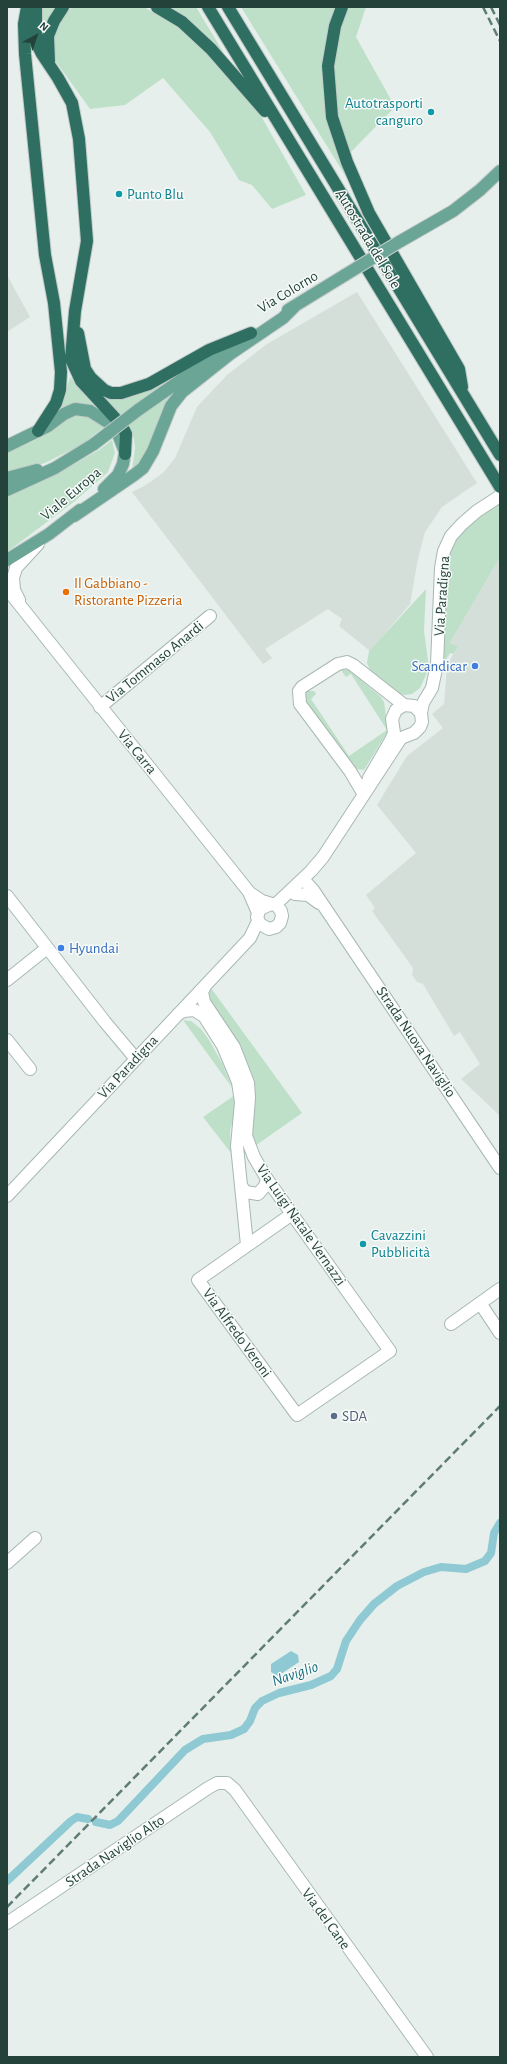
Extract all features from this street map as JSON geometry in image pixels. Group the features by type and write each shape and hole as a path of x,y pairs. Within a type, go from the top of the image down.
{"highway":[{"path":"27,7 25,40 44,255 54,303 61,372 60,390 56,403 38,431"},
{"path":"25,40 36,7"},
{"path":"36,7 37,40 42,54 72,103 79,138 87,237 86,258 75,311 70,353 73,365 85,387 112,421"},
{"path":"50,66 47,47 48,36 54,21 63,7"},
{"path":"157,7 182,22 200,38 226,64 261,108 276,118"},
{"name":"Autostrada del Sole","path":"208,7 500,487"},
{"name":"Autostrada del Sole","path":"228,7 500,455"},
{"path":"342,7 335,26 328,66 332,117 347,162 369,213 459,369 463,394"},
{"path":"75,311 79,347 85,369 98,385 111,393 121,393 138,388 209,350 251,333"},
{"path":"121,432 126,434 125,454"}],"main road":[{"name":"Via Colorno","path":"91,446 203,363 399,242 453,211 480,190 500,170"},
{"path":"74,516 143,468 153,451 170,406 182,392 230,354 283,318 294,307"},
{"path":"8,445 49,426 70,411 79,409 94,412 112,421"},
{"path":"7,478 32,472 74,452 91,446"},
{"name":"Viale Europa","path":"7,490 55,468 91,446"},
{"name":"Viale Europa","path":"7,560 49,534 74,516 116,478 122,468 125,454"}],"street":[{"name":"Via Paradigna","path":"306,877 332,844 364,792 374,780 401,738 418,730 420,727 422,722 421,713 423,703 432,688 435,672 438,647 441,568 444,551 455,530 469,517 500,496"},
{"name":"Via Carra","path":"24,612 14,590 13,578 16,568 32,549 49,534"},
{"name":"Via Carra","path":"7,589 249,892 261,921"},
{"name":"Via Tommaso Anardi","path":"100,707 210,616"},
{"path":"364,792 300,704 299,691 302,687 338,664 347,662 407,705 414,706 421,713"},
{"name":"Via Paradigna","path":"364,792 369,778 394,733 393,714 399,707 407,705 422,694 435,672"},
{"path":"393,725 400,732 409,734"},
{"path":"276,907 281,921 273,928 261,921 263,906 276,907 295,894 306,877"},
{"path":"276,907 306,877"},
{"name":"Strada Nuova Naviglio","path":"306,877 500,1168"},
{"name":"Via Carra","path":"249,892 262,901 276,907"},
{"name":"Strada Nuova Naviglio","path":"295,894 302,893 312,897 332,917"},
{"path":"7,896 136,1059"},
{"path":"7,913 25,920"},
{"name":"Via Paradigna","path":"7,1196 250,938 261,921"},
{"path":"7,980 47,948"},
{"name":"Via Luigi Natale Vernazzi","path":"205,986 202,994 204,1002 234,1047 246,1077 249,1098 246,1136 254,1157 267,1179 390,1350 296,1415"},
{"path":"177,1015 184,1011 194,1010 204,1016 219,1039 235,1074 241,1098 237,1141 247,1245"},
{"path":"7,1040 30,1069"},
{"path":"241,1186 246,1192 258,1194 265,1186 267,1179"},
{"name":"Via Alfredo Veroni","path":"292,1214 198,1280 296,1415"},
{"path":"451,1324 500,1290"},
{"path":"480,1303 500,1333"},
{"path":"7,1563 36,1538"},
{"name":"Strada Naviglio Alto","path":"7,1923 212,1786 225,1782"},
{"name":"Via del Cane","path":"225,1782 235,1790 427,2057"}],"shaded area":[{"path":"7,275 30,317 7,332"},
{"path":"357,292 477,483 442,507 425,532 418,559 410,604 370,651 339,626 342,619 328,609 265,649 272,658 263,664 132,492 146,485 164,472 175,458 197,407 227,375 267,344"},
{"path":"500,557 500,1116 461,1079 480,1064 460,1032 454,1036 423,984 417,982 412,975 413,968 372,911 375,908 366,895 416,853 377,805 407,756 443,728 432,714 444,704 447,666 457,647 450,643"}],"green space":[{"path":"42,7 59,7 43,29 39,30"},
{"path":"72,7 144,7 179,27 211,55 257,109 306,195 272,209 252,185 239,180 210,132 163,78 125,105 90,109 52,56 52,44 56,25"},
{"path":"162,7 196,7 234,70"},
{"path":"241,7 337,7 325,46 323,81 329,124 356,193"},
{"path":"347,7 366,7 356,37 395,107 349,154 335,114 331,73 338,28"},
{"path":"179,373 120,415 96,388 105,394"},
{"path":"70,377 94,406 95,407 61,410"},
{"path":"183,384 140,463 132,470 135,448 134,439 129,426 141,415"},
{"path":"81,413 97,421 104,427 90,438 91,440 45,463 7,474 7,452 34,441 63,420"},
{"path":"112,440 115,453 108,472 75,501 7,552 7,496 61,472 99,450"},
{"path":"499,503 500,557 450,643 458,647 453,654 450,653 444,663 442,661 447,554 460,530"},
{"path":"426,589 424,631 429,668 420,688 412,694 398,694 370,670 367,663 369,651"},
{"path":"341,670 349,670 381,697 384,702 388,731 364,770 355,769 302,698 306,691 314,691 316,694 311,699 349,756 387,730 351,674 346,677"},
{"path":"211,988 302,1113 255,1146 251,1134 255,1092 249,1068 206,994"},
{"path":"183,1020 191,1021 201,1029 209,1040 222,1063 233,1089"},
{"path":"235,1095 234,1115 230,1131 231,1153 203,1117"}],"water":[{"path":"291,1651 298,1655 299,1662 278,1676 271,1672 271,1664"}],"waterway":[{"name":"Naviglio","path":"96,1822 110,1825 118,1821 185,1750 203,1739 231,1735 244,1729 250,1721 255,1708 262,1701 279,1693 311,1685 331,1676 337,1669 346,1641 360,1620 374,1604 397,1586 424,1572 441,1567 466,1569 485,1561 491,1553 494,1533 500,1523"},
{"name":"Naviglio","path":"7,1881 71,1821 77,1817 88,1819"}],"railway":[{"path":"483,7 500,41"},
{"path":"491,7 500,25"},
{"path":"7,1907 500,1406"}],"place":[{"name":"Autotrasporti canguro","path":"431,112"},
{"name":"Punto Blu","path":"119,194"},
{"name":"Il Gabbiano - Ristorante Pizzeria","path":"66,592"},
{"name":"Scandicar","path":"475,666"},
{"name":"Hyundai","path":"61,948"},
{"name":"Cavazzini Pubblicità","path":"363,1244"},
{"name":"SDA","path":"334,1416"}]}
